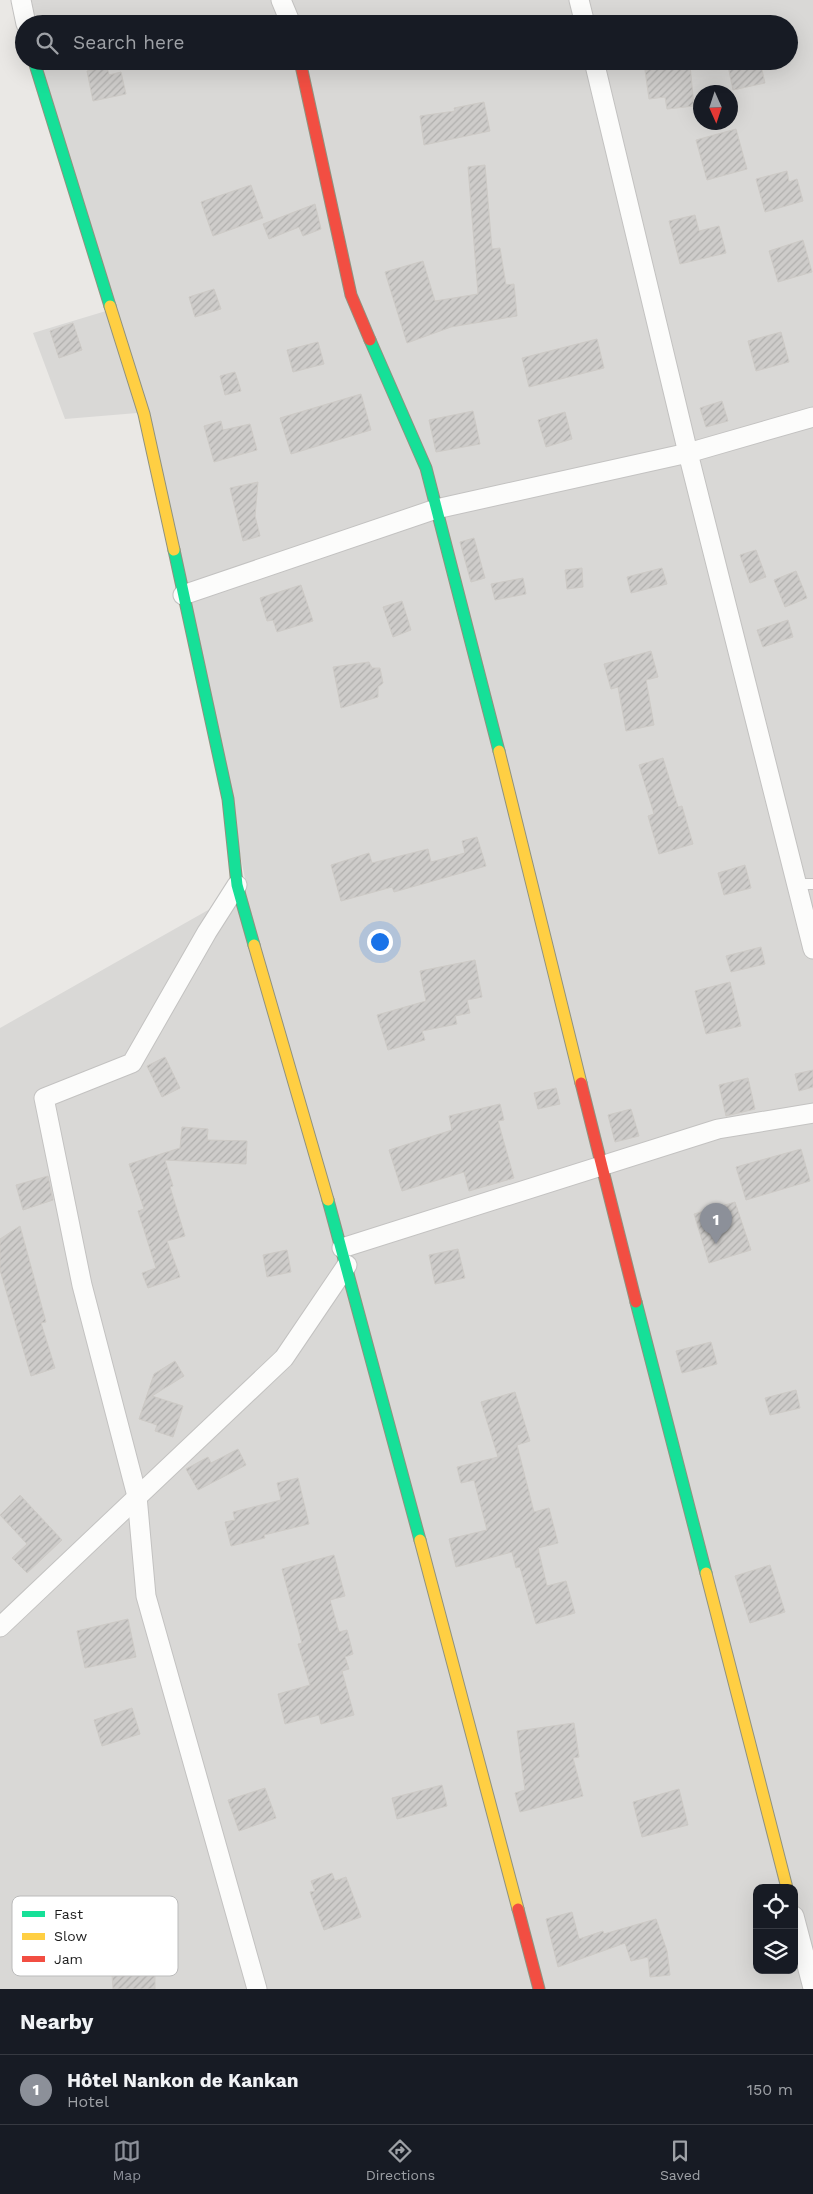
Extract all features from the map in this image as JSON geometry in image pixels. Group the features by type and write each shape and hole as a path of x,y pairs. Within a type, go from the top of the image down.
{"street":[{"path":"21,0 24,15"},
{"path":"281,0 287,15"},
{"path":"579,0 583,15"},
{"path":"37,70 144,414 228,799 237,885 344,1256 540,1989"},
{"path":"302,70 351,295 426,468 556,977 601,1167 786,1884"},
{"path":"596,70 688,453 805,884 813,949"},
{"path":"183,595 436,508 688,453 813,416"},
{"path":"237,885 206,932 132,1063 44,1098 82,1285 137,1496 146,1596 257,1989"},
{"path":"0,1627 284,1358 344,1256 601,1167 718,1129 813,1112"},
{"path":"797,1929 813,1988"}],"shaded area":[{"path":"26,0 813,0 813,1989 0,1989 0,1028 247,888 149,412 65,419 33,333 116,308 43,70 798,70 798,15 30,15"}],"building":[{"path":"108,70 109,75 121,72 126,94 93,101 87,71"},
{"path":"645,70 690,70 693,106 667,109 665,97 649,99"},
{"path":"729,70 762,70 765,83 738,89 738,85 732,85"},
{"path":"484,102 490,131 424,145 420,116 455,111 454,108"},
{"path":"736,130 747,169 707,180 696,140"},
{"path":"485,165 492,249 500,248 506,285 514,284 517,316 451,327 407,343 385,272 423,261 435,301 478,294 468,167"},
{"path":"787,171 789,182 797,179 803,201 765,212 756,179"},
{"path":"251,185 263,218 213,236 201,202"},
{"path":"315,204 321,229 303,236 299,227 269,239 263,224"},
{"path":"695,215 699,231 719,226 726,253 680,264 669,221"},
{"path":"803,240 812,272 778,282 769,251"},
{"path":"214,289 221,309 195,317 189,297"},
{"path":"73,323 82,350 59,358 50,331"},
{"path":"781,332 789,362 756,371 748,341"},
{"path":"597,339 604,368 529,387 522,358"},
{"path":"318,342 324,364 293,372 287,350"},
{"path":"235,372 241,391 225,395 220,376"},
{"path":"361,394 371,430 291,454 280,418"},
{"path":"722,401 728,421 706,427 700,408"},
{"path":"473,411 480,444 436,452 429,420"},
{"path":"565,412 572,439 546,447 538,420"},
{"path":"221,421 223,430 250,424 257,450 214,462 204,426"},
{"path":"258,482 255,516 260,536 243,541 230,488"},
{"path":"474,538 485,578 471,582 460,542"},
{"path":"756,550 766,577 750,583 740,555"},
{"path":"582,568 583,587 567,589 565,570"},
{"path":"662,568 667,584 631,593 627,577"},
{"path":"796,571 807,598 785,607 774,580"},
{"path":"523,578 526,594 495,600 491,584"},
{"path":"301,585 313,621 277,632 273,620 267,621 260,598"},
{"path":"402,601 411,630 393,637 383,607"},
{"path":"788,620 793,637 763,647 757,630"},
{"path":"651,651 658,677 646,680 654,725 626,731 618,687 611,689 604,664"},
{"path":"369,662 372,668 380,668 383,683 378,687 378,697 341,708 333,667"},
{"path":"663,758 678,807 682,806 693,844 659,854 648,816 654,814 639,765"},
{"path":"477,837 486,866 394,892 392,887 341,901 331,865 369,853 372,863 428,849 431,862 465,853 462,841"},
{"path":"745,865 751,888 724,895 718,873"},
{"path":"761,947 765,964 731,972 726,956"},
{"path":"475,960 482,997 467,1000 470,1013 455,1016 457,1024 422,1031 425,1040 388,1050 377,1015 426,1001 420,971"},
{"path":"730,982 741,1026 706,1034 695,991"},
{"path":"165,1057 180,1088 162,1097 147,1066"},
{"path":"813,1070 813,1087 799,1091 795,1074"},
{"path":"748,1078 755,1109 726,1116 719,1085"},
{"path":"556,1088 560,1104 538,1109 534,1093"},
{"path":"500,1104 504,1120 498,1121 514,1178 469,1191 464,1172 402,1191 389,1150 452,1130 449,1116"},
{"path":"631,1109 639,1136 615,1142 608,1115"},
{"path":"182,1127 208,1129 207,1140 247,1141 246,1164 165,1160 173,1186 170,1187 185,1236 167,1241 180,1277 148,1288 142,1273 156,1268 138,1211 144,1209 129,1164 180,1148"},
{"path":"801,1149 810,1181 746,1200 736,1167"},
{"path":"48,1176 53,1200 23,1210 16,1185"},
{"path":"735,1202 751,1250 709,1263 694,1214"},
{"path":"20,1226 46,1322 41,1323 55,1368 31,1376 0,1270 0,1239"},
{"path":"458,1249 465,1278 435,1284 429,1255"},
{"path":"287,1250 291,1272 267,1277 263,1255"},
{"path":"711,1342 717,1364 682,1373 676,1351"},
{"path":"175,1361 184,1376 152,1396 183,1406 173,1437 155,1431 157,1425 139,1419 154,1374"},
{"path":"796,1390 800,1408 770,1415 765,1398"},
{"path":"515,1392 530,1441 517,1445 534,1512 549,1508 558,1543 538,1548 547,1586 566,1581 575,1613 536,1624 520,1567 516,1568 512,1552 456,1567 449,1539 487,1530 474,1480 461,1483 457,1467 498,1457 481,1402"},
{"path":"238,1449 246,1465 198,1490 186,1469 208,1457 211,1463"},
{"path":"298,1478 309,1524 264,1535 265,1538 231,1546 225,1522 235,1520 233,1512 281,1500 277,1483"},
{"path":"20,1495 62,1540 27,1573 12,1558 27,1544 0,1515"},
{"path":"334,1555 345,1596 330,1600 339,1632 347,1630 353,1654 345,1657 349,1669 342,1671 354,1715 321,1724 319,1715 285,1724 278,1694 310,1685 298,1644 302,1643 282,1569"},
{"path":"770,1565 785,1612 750,1623 735,1576"},
{"path":"128,1619 136,1657 85,1668 77,1631"},
{"path":"132,1708 140,1734 102,1746 94,1720"},
{"path":"574,1723 579,1757 573,1758 583,1796 520,1812 515,1793 525,1790 517,1731"},
{"path":"442,1785 447,1806 397,1819 392,1798"},
{"path":"265,1788 276,1818 239,1831 228,1800"},
{"path":"679,1789 688,1825 642,1837 633,1802"},
{"path":"332,1873 335,1881 346,1877 361,1917 324,1930 310,1892 315,1891 311,1881"},
{"path":"572,1912 579,1939 603,1931 604,1934 656,1919 667,1951 670,1975 650,1977 648,1957 631,1961 625,1943 558,1967 546,1919"},
{"path":"112,1976 155,1976 155,1989 113,1989"}],"traffic: fast":[{"path":"37,70 110,306"},
{"path":"370,340 426,468 499,751"},
{"path":"174,550 228,799 237,885 254,945"},
{"path":"328,1200 420,1540"},
{"path":"636,1302 706,1573"}],"traffic: slow":[{"path":"110,306 144,414 174,550"},
{"path":"499,751 581,1083"},
{"path":"254,945 328,1200"},
{"path":"420,1540 518,1909"},
{"path":"706,1573 786,1884"}],"traffic: jam":[{"path":"302,70 351,295 370,340"},
{"path":"581,1083 636,1302"},
{"path":"518,1909 539,1989"}],"place":[{"name":"Hôtel Nankon de Kankan","path":"716,1244"}]}
